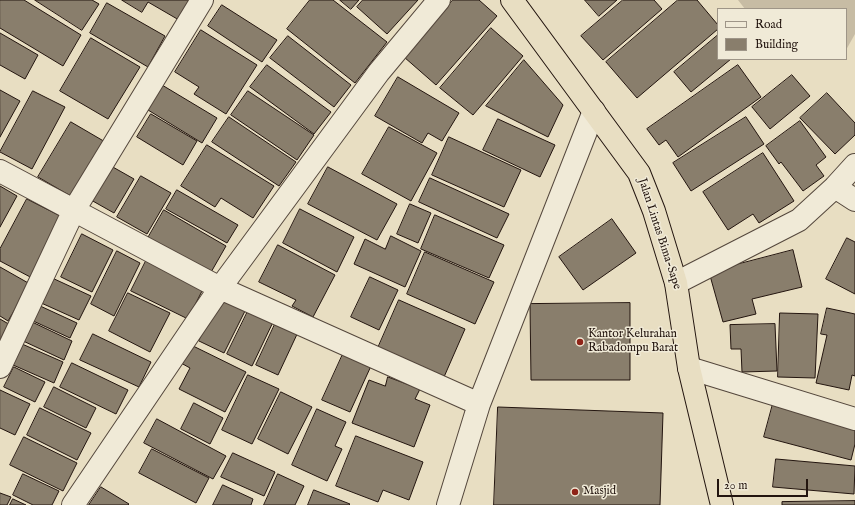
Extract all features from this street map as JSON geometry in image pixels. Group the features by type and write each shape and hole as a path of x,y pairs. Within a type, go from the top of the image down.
{"highway":[{"name":"Jalan Lintas Bima-Sape","path":"512,0 639,173 654,211 676,283 690,368 722,505"}],"street":[{"path":"0,367 74,210 202,0"},
{"path":"73,505 220,288 379,72 439,0"},
{"path":"448,505 479,404 594,111"},
{"path":"676,283 799,220 835,187 855,165"},
{"path":"0,170 220,288 479,404"},
{"path":"835,187 855,200"},
{"path":"690,368 855,419"}],"shaded area":[{"path":"738,0 855,0 855,34 847,48 847,8 744,8"}],"building":[{"path":"0,0 24,0 81,35 63,66 0,28"},
{"path":"35,0 92,0 99,4 82,30"},
{"path":"122,0 191,0 179,20 148,2 142,12"},
{"path":"310,0 333,0 387,42 355,83 287,29"},
{"path":"340,0 359,0 351,9"},
{"path":"363,0 418,0 387,34 357,7"},
{"path":"453,0 479,0 497,16 436,85 404,57"},
{"path":"585,0 617,0 599,16"},
{"path":"623,0 654,0 662,9 603,60 581,36"},
{"path":"678,0 697,0 717,24 717,30 637,98 606,62"},
{"path":"107,3 165,36 148,67 90,33"},
{"path":"222,5 277,40 262,62 208,26"},
{"path":"491,28 523,56 473,115 440,88"},
{"path":"201,30 257,65 226,114 194,94 199,87 175,72"},
{"path":"0,33 38,55 25,79 0,65"},
{"path":"288,36 351,85 334,107 270,58"},
{"path":"717,36 717,60 730,60 691,92 674,72"},
{"path":"91,38 140,67 108,119 60,91"},
{"path":"524,60 563,105 548,137 486,106"},
{"path":"267,65 331,112 314,134 250,87"},
{"path":"738,65 761,97 678,157 666,140 659,145 647,129"},
{"path":"792,75 810,96 770,129 752,107"},
{"path":"398,77 459,113 442,141 428,133 422,143 375,116"},
{"path":"162,85 217,118 202,143 148,110"},
{"path":"0,90 20,101 0,137"},
{"path":"33,91 65,107 32,169 0,152"},
{"path":"248,91 314,135 297,160 231,115"},
{"path":"827,93 855,123 855,135 835,154 800,118"},
{"path":"151,114 197,141 183,165 137,137"},
{"path":"229,117 296,162 279,186 212,142"},
{"path":"746,117 764,144 691,191 673,163"},
{"path":"498,119 555,145 540,177 483,150"},
{"path":"800,121 826,157 816,165 824,176 803,191 781,162 779,164 766,146"},
{"path":"71,122 107,143 74,198 38,177"},
{"path":"389,127 437,153 411,201 362,174"},
{"path":"449,137 521,170 504,207 432,175"},
{"path":"207,145 274,186 253,218 221,198 215,207 181,186"},
{"path":"763,153 794,201 759,223 753,214 728,230 703,192"},
{"path":"111,166 134,179 114,213 91,200"},
{"path":"328,167 397,204 377,240 308,204"},
{"path":"141,176 171,193 147,234 117,217"},
{"path":"430,178 509,214 497,238 419,202"},
{"path":"0,186 17,196 0,227"},
{"path":"177,190 238,225 227,243 166,209"},
{"path":"27,199 66,219 34,279 0,261 0,249"},
{"path":"410,204 431,213 418,243 397,234"},
{"path":"300,209 354,237 337,272 283,243"},
{"path":"164,210 226,246 210,274 148,238"},
{"path":"435,215 504,245 489,278 421,249"},
{"path":"612,219 636,253 583,290 559,257"},
{"path":"82,234 113,250 92,292 61,277"},
{"path":"391,236 421,251 405,287 354,264 365,239 385,249"},
{"path":"847,238 855,242 855,294 826,279"},
{"path":"278,245 335,275 313,317 292,306 296,300 259,282"},
{"path":"793,250 802,287 752,299 756,314 723,322 709,272"},
{"path":"117,251 140,263 114,316 91,304"},
{"path":"425,252 494,282 475,324 407,294"},
{"path":"146,261 203,289 188,319 131,291"},
{"path":"0,267 30,284 8,321 0,316"},
{"path":"50,277 91,296 79,320 39,302"},
{"path":"370,277 398,290 379,330 351,317"},
{"path":"128,293 170,313 150,352 109,331"},
{"path":"222,294 247,307 224,353 199,341"},
{"path":"399,300 465,329 444,377 378,348"},
{"name":"Kantor Kelurahan Rabadompu Barat","path":"630,303 630,380 531,380 530,304"},
{"path":"38,305 77,323 70,338 31,320"},
{"path":"250,307 275,318 252,366 227,354"},
{"path":"827,308 855,314 855,376 852,375 849,390 816,383 827,335 821,334"},
{"path":"780,313 818,314 815,378 778,377"},
{"path":"0,319 12,326 0,347"},
{"path":"277,320 299,330 278,375 256,365"},
{"path":"30,321 72,341 64,360 21,340"},
{"path":"775,324 777,371 742,372 741,349 731,349 730,325"},
{"path":"93,334 151,362 139,387 80,360"},
{"path":"22,344 63,362 54,383 13,365"},
{"path":"191,345 246,372 225,412 179,389 190,368 181,363"},
{"path":"343,354 371,366 350,412 322,400"},
{"path":"72,363 128,390 116,414 60,387"},
{"path":"14,367 45,382 35,402 4,387"},
{"path":"248,375 279,389 252,444 222,430"},
{"path":"388,377 420,389 415,399 430,405 414,447 352,423 369,380 385,386"},
{"path":"54,387 96,408 86,428 44,407"},
{"path":"0,390 30,404 15,435 0,428"},
{"path":"281,392 312,407 288,454 258,439"},
{"path":"774,400 855,422 855,444 851,460 764,437"},
{"path":"194,403 223,418 210,444 181,429"},
{"path":"498,407 663,413 660,505 494,505"},
{"path":"40,408 91,433 77,460 27,435"},
{"path":"317,409 346,422 335,446 342,449 327,481 292,465"},
{"path":"157,419 226,456 213,479 144,443"},
{"path":"356,436 423,462 409,500 383,490 378,502 336,486"},
{"path":"24,437 77,463 63,491 10,465"},
{"path":"152,449 209,478 196,503 139,473"},
{"path":"233,453 275,472 264,496 221,477"},
{"path":"776,459 855,466 854,494 773,487"},
{"path":"23,474 59,491 52,505 33,505 13,495"},
{"path":"278,474 304,486 295,505 264,505"},
{"path":"223,485 253,499 251,505 213,505"},
{"path":"101,487 129,504 89,505"},
{"path":"314,490 350,504 308,505"},
{"path":"0,493 11,497 7,505 0,505"},
{"path":"13,499 26,505 10,505"},
{"path":"855,501 855,505 782,505 782,502"}],"place":[{"name":"Kantor Kelurahan Rabadompu Barat","path":"580,342"},
{"name":"Masjid","path":"575,492"}]}
